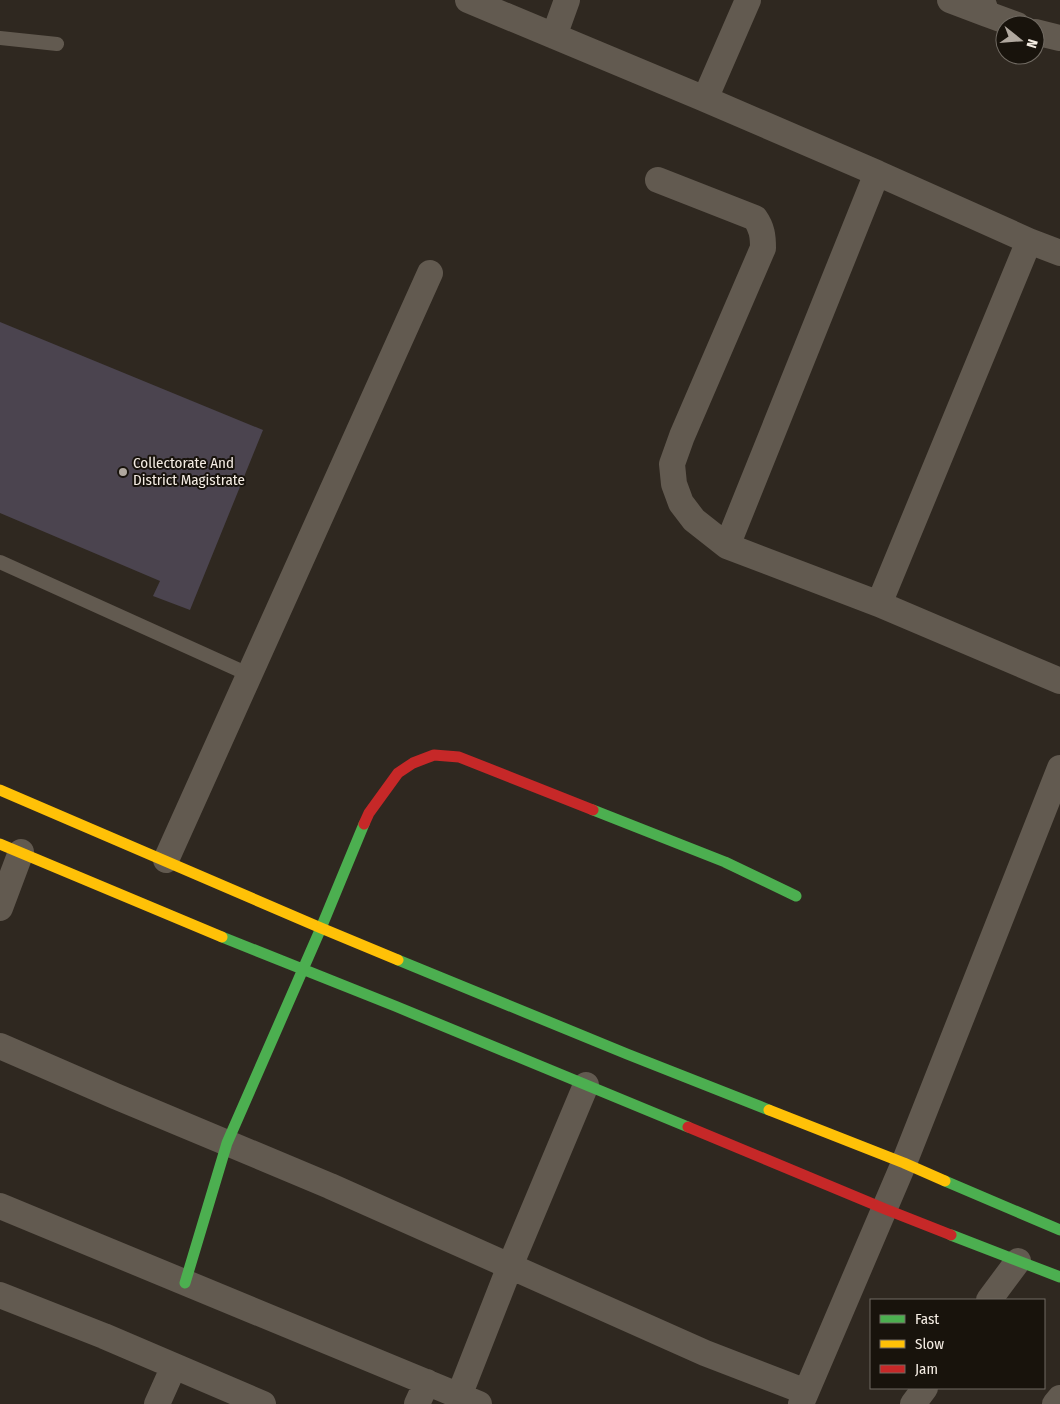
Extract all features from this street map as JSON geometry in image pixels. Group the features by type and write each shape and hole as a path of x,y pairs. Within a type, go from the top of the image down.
{"main road":[{"path":"185,1283 227,1143 369,813 398,773 413,762 434,755 459,757 725,862 796,896"},
{"path":"0,790 321,928 618,1050 904,1163 1060,1230"},
{"path":"10,848 230,941 395,1006 885,1209 1060,1277"}],"street":[{"path":"468,0 705,99 1030,241 1060,252"},
{"path":"554,36 567,0"},
{"path":"705,99 748,0"},
{"path":"950,0 985,7 999,15"},
{"path":"1045,34 1060,38"},
{"path":"727,546 877,173"},
{"path":"658,180 755,218 763,234 763,248 682,436 672,464 674,484 681,503 694,520 727,546 878,604 1060,681"},
{"path":"878,604 1030,241"},
{"path":"166,860 430,273"},
{"path":"0,1046 330,1186 804,1398 904,1163 1060,768"},
{"path":"0,908 10,848"},
{"path":"0,1206 185,1283 422,1393 469,1400 510,1266 586,1085"},
{"path":"989,1299 1018,1261"},
{"path":"0,1296 104,1336 263,1404"},
{"path":"157,1404 174,1366"},
{"path":"913,1404 924,1389"},
{"path":"1056,1404 1060,1398"}],"lane":[{"path":"0,38 57,44"},
{"path":"0,562 250,675"}],"building":[{"name":"Collectorate And District Magistrate","path":"0,322 263,430 190,610 153,596 160,581 0,513"}],"traffic: fast":[{"path":"593,810 725,862 796,896"},
{"path":"185,1283 227,1143 321,928 364,824"},
{"path":"222,937 688,1127"},
{"path":"398,960 769,1110"},
{"path":"945,1181 1060,1230"},
{"path":"951,1235 1060,1277"}],"traffic: slow":[{"path":"0,790 398,960"},
{"path":"0,844 222,937"},
{"path":"769,1110 945,1181"}],"traffic: jam":[{"path":"364,824 369,813 398,773 413,763 434,755 459,757 593,810"},
{"path":"688,1127 951,1235"}],"place":[{"name":"Collectorate And District Magistrate","path":"123,472"}]}
